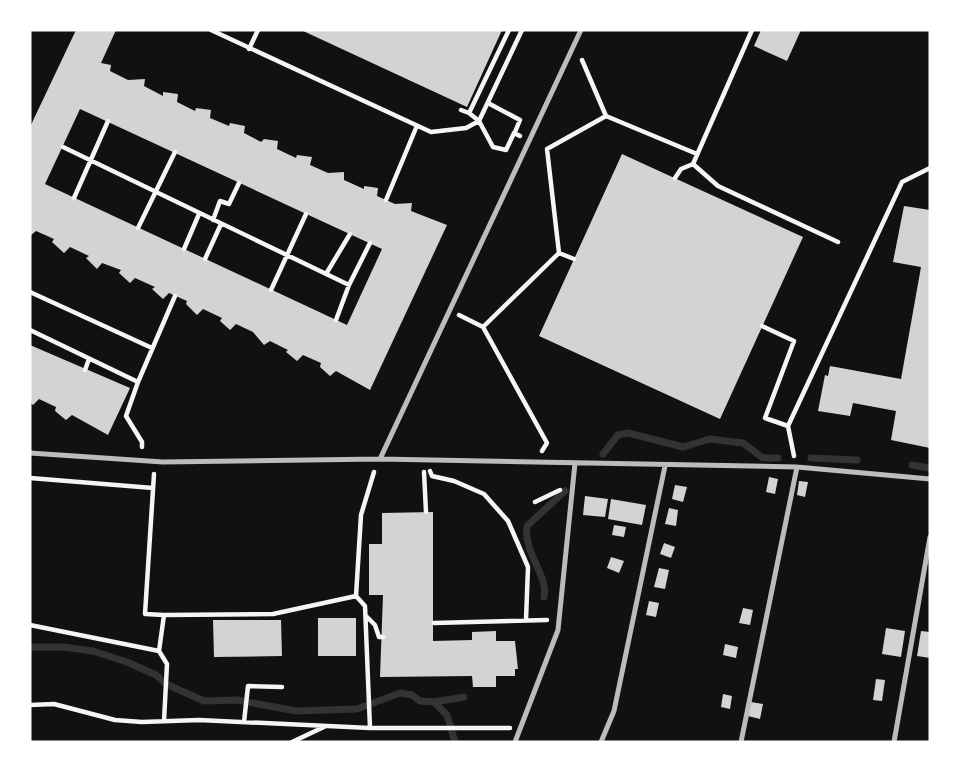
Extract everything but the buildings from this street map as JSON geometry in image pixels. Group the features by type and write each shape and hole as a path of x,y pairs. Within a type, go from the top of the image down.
{"lane":[{"path":"380,459 581,30"},
{"path":"30,453 143,461 380,459 797,467 930,479"},
{"path":"515,742 558,630 575,463"},
{"path":"601,742 614,711 665,466"},
{"path":"741,742 797,467"},
{"path":"894,742 930,537"}],"path":[{"path":"211,30 416,128 431,132 466,128 480,121 522,30"},
{"path":"249,49 258,30"},
{"path":"468,113 509,30"},
{"path":"675,178 681,169 693,164 752,30"},
{"path":"575,43 606,116 697,154"},
{"path":"461,110 480,121 493,148 506,150 520,120 488,103"},
{"path":"559,253 547,149 606,116"},
{"path":"74,198 108,121"},
{"path":"386,200 416,128"},
{"path":"62,147 349,285"},
{"path":"138,228 175,152"},
{"path":"693,164 718,186 838,242"},
{"path":"797,467 788,426 902,182 930,168"},
{"path":"213,220 220,201 229,204 239,183"},
{"path":"184,250 199,214"},
{"path":"271,290 306,214"},
{"path":"205,259 220,224"},
{"path":"326,274 350,234"},
{"path":"336,320 349,285 370,243"},
{"path":"559,253 574,260"},
{"path":"483,327 559,253"},
{"path":"30,292 152,348"},
{"path":"143,461 142,442 126,416 175,296"},
{"path":"449,311 483,327 547,443 533,462"},
{"path":"762,326 794,341 765,418 788,426"},
{"path":"30,330 138,382"},
{"path":"85,370 89,359"},
{"path":"370,728 366,615 365,606 356,596 360,515 368,482 380,459"},
{"path":"426,460 432,476 454,481 484,494 508,521 528,567 526,620"},
{"path":"155,461 145,614 273,614 356,596"},
{"path":"424,474 426,512"},
{"path":"30,478 153,488"},
{"path":"535,502 573,481"},
{"path":"164,615 159,651 167,664 164,721"},
{"path":"366,615 375,625 379,637 383,637"},
{"path":"433,623 559,619"},
{"path":"30,625 159,651"},
{"path":"244,722 248,687 282,687"},
{"path":"30,705 54,704 115,720 370,728 520,729"},
{"path":"292,742 327,726"}],"waterway":[{"path":"603,454 618,435 628,433 683,447 710,439 743,443 763,458 778,458"},
{"path":"811,458 857,460"},
{"path":"912,465 930,468"},
{"path":"544,597 545,589 529,546 527,526 565,491"},
{"path":"30,647 93,651 156,675 166,684 204,701 237,700 296,711 357,709 400,693 412,695 420,701 434,702 464,697"},
{"path":"434,702 447,715 455,742"}]}
